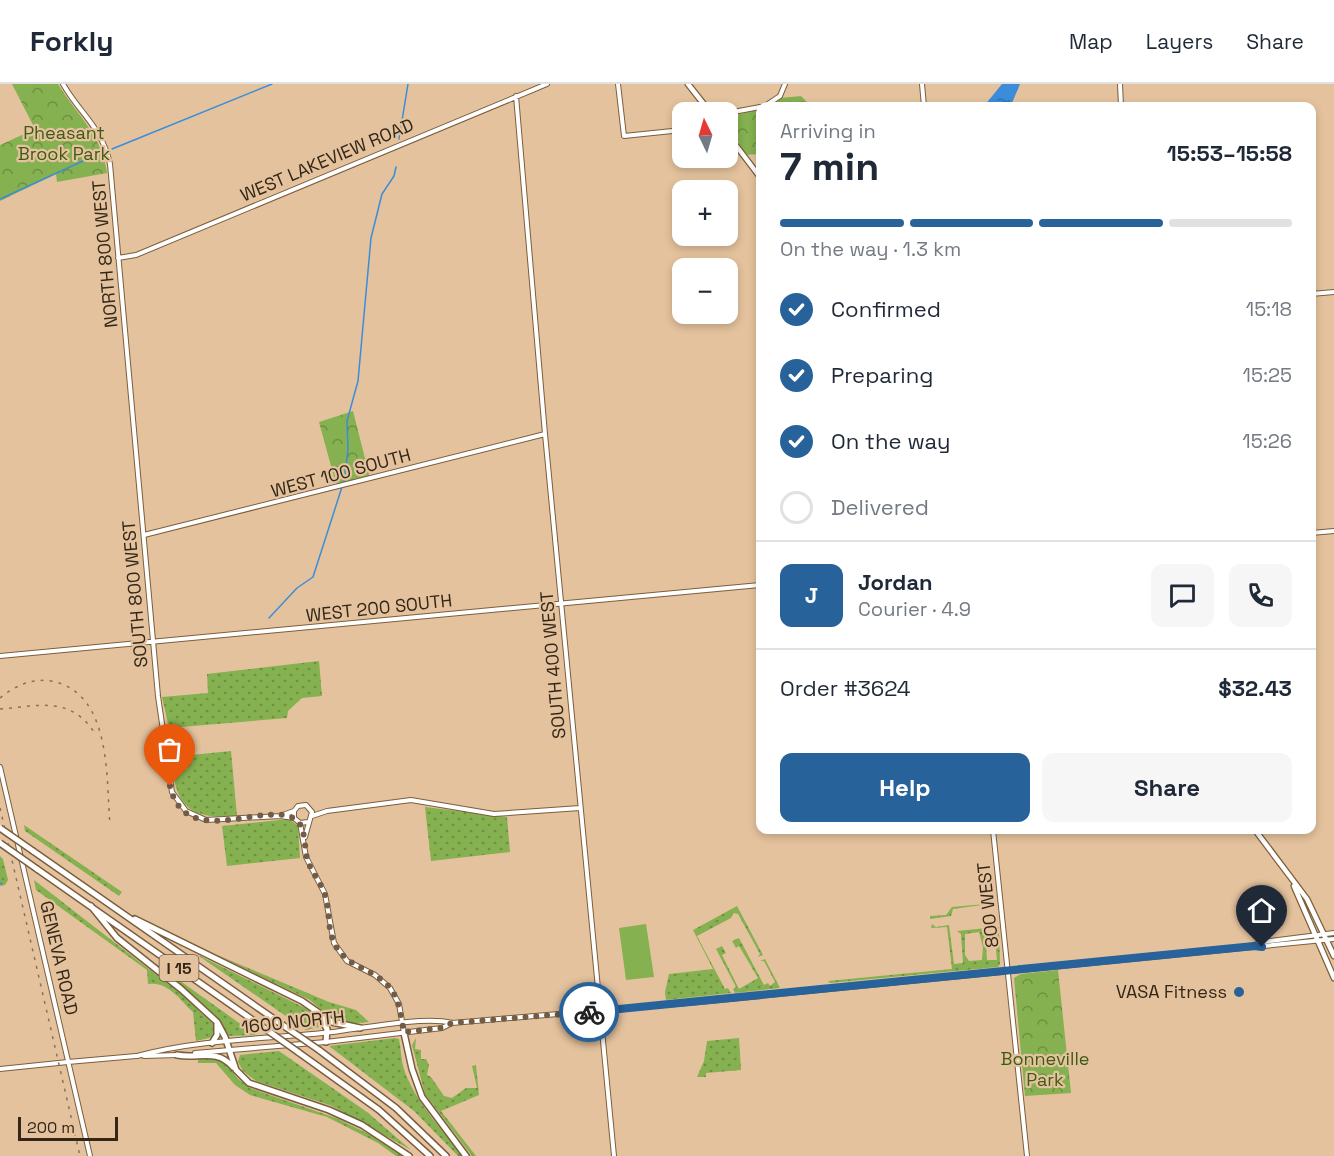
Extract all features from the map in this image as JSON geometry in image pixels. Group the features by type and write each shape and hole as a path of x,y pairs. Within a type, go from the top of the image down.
{"highway":[{"name":"I 15","path":"0,828 319,1050 396,1107 446,1156"},
{"name":"I 15","path":"0,843 380,1110 430,1156"},
{"path":"91,906 117,938 181,989 217,1023 227,1041 236,1070"},
{"path":"115,908 316,1010 337,1025 360,1029"},
{"path":"316,1010 326,1024 326,1042"},
{"path":"212,1043 217,1035 217,1023"},
{"path":"404,1032 412,1069 422,1097 466,1156"},
{"path":"177,1055 223,1057 249,1083 329,1110 362,1125 409,1156"}],"main road":[{"path":"688,84 702,102"},
{"path":"738,148 756,172"},
{"path":"1258,834 1307,899 1334,956"},
{"path":"1293,883 1334,978"}],"street":[{"name":"NORTH 800 WEST","path":"63,84 95,125 108,152 132,399"},
{"name":"WEST LAKEVIEW ROAD","path":"118,258 136,255 547,84"},
{"path":"618,84 624,135 672,131"},
{"path":"771,102 780,96 785,84"},
{"path":"922,84 924,102"},
{"path":"1120,84 1121,102"},
{"name":"SOUTH 400 WEST","path":"516,96 545,434 614,1156"},
{"path":"738,110 756,108"},
{"path":"1316,294 1334,292"},
{"name":"SOUTH 800 WEST","path":"132,399 153,643 170,786 179,804 198,819 218,822 279,816"},
{"name":"WEST 100 SOUTH","path":"144,535 545,434"},
{"path":"1316,533 1334,531"},
{"name":"WEST 200 SOUTH","path":"0,656 756,585"},
{"name":"GENEVA ROAD","path":"0,767 90,1156"},
{"path":"304,840 308,822 312,816 327,811 411,800 494,814 580,808"},
{"path":"279,816 294,811 303,804 311,809 327,811"},
{"path":"311,809 312,816"},
{"path":"294,811 294,818"},
{"path":"279,816 294,818 300,823 308,862 325,894 334,943 347,961 375,975 390,988 399,1004 404,1032"},
{"path":"300,823 308,822"},
{"name":"800 WEST","path":"993,834 1028,1156"},
{"name":"1600 NORTH","path":"1254,946 1262,942 1334,933"},
{"name":"1600 NORTH","path":"137,1056 160,1050 227,1041 403,1024 442,1021 452,1023 599,1011 1334,939"},
{"name":"1600 NORTH","path":"0,1069 326,1042 441,1028 452,1023"}],"green space":[{"name":"Pheasant Brook Park","path":"12,84 58,84 94,136 100,147 107,173 57,182 56,174 0,201 0,145 35,129"},
{"path":"801,96 807,102 775,102 780,98"},
{"path":"756,110 756,154 744,155 738,141 738,114"},
{"path":"28,141 28,155 18,164 13,147"},
{"path":"8,149 13,166 0,165 0,152"},
{"path":"353,411 370,478 337,488 319,422"},
{"path":"319,661 322,696 302,698 288,711 287,718 169,728 162,697 208,693 207,674"},
{"path":"231,751 237,816 220,817 195,812 187,806 176,787 172,757"},
{"path":"425,807 507,817 510,852 431,861"},
{"path":"289,819 298,826 300,858 227,866 222,826"},
{"path":"24,825 122,892 119,896 25,831"},
{"path":"0,856 3,859 8,880 5,885 0,886"},
{"path":"34,880 181,994 215,1026 216,1033 213,1037 196,1041 193,1012 178,997 162,985 148,984 147,970 36,890"},
{"path":"996,903 953,909 951,916 930,919 930,916 946,915 952,907"},
{"path":"737,906 763,955 758,957 760,954 738,914 734,913 731,918 697,936 725,989 728,988 731,993 666,1000 665,992 669,974 713,969 693,930"},
{"path":"646,924 654,977 626,980 619,928"},
{"path":"932,924 936,927 949,925 954,964 963,963 961,934 957,931 987,928 985,932 987,960 997,960 994,927 999,927 1000,964 998,967 830,983 828,981 952,969 947,927 931,928","holes":["979,932 983,947 982,960 969,961 965,955 965,934"]},
{"path":"739,938 764,985 768,983 770,986 775,982 764,961 760,961 765,959 780,988 735,993 733,989 736,987 716,949 722,946 726,953 722,955 739,989 758,978 739,946 736,948 732,941"},
{"path":"196,954 307,1009 319,1020 319,1027 306,1030"},
{"path":"215,954 329,1002 356,1010 369,1022 347,1024 334,1021 310,1000"},
{"path":"155,963 256,1035 229,1036 216,1016"},
{"name":"Bonneville Park","path":"1058,970 1071,1093 1025,1096 1014,978 1021,974"},
{"path":"416,1038 415,1049 421,1050 421,1059 426,1059 429,1065 427,1075 431,1077 444,1096 452,1098 466,1088 477,1088 472,1066 476,1065 479,1095 441,1111 476,1156 472,1156 425,1094 412,1045"},
{"path":"739,1038 741,1070 706,1073 706,1077 697,1077 704,1061 707,1041"},
{"path":"399,1039 403,1066 414,1091 429,1114 463,1156 458,1156 414,1111 329,1046"},
{"path":"279,1051 367,1112 411,1150 332,1106 256,1081 243,1071 238,1062 240,1055"},
{"path":"214,1058 226,1062 237,1078 250,1088 336,1118 381,1140 404,1156 396,1156 378,1143 327,1117 250,1095 235,1085 216,1063 198,1063 198,1059"}],"water":[{"path":"1002,84 1020,84 1012,102 987,102"}],"waterway":[{"path":"112,149 272,84"},
{"path":"399,139 408,84"},
{"path":"0,199 98,154"},
{"path":"344,482 348,449 347,421 358,381 371,238 382,194 394,176 396,167"},
{"path":"269,618 297,588 313,577 342,487"}],"railway":[{"path":"0,698 24,684 44,680 71,688 85,702 95,719 102,740 106,762 110,825"},
{"path":"0,709 41,705 65,708 86,722 96,735"},
{"path":"0,808 80,1156"}],"way so far":[{"path":"170,786 179,804 198,819 218,822 279,816 294,818 300,823 306,857 325,894 334,943 347,961 375,975 390,988 399,1004 404,1032 441,1028 452,1023 589,1012"}],"place":[{"name":"VASA Fitness","path":"1239,992"}],"route":[{"path":"589,1012 1262,947"}]}
